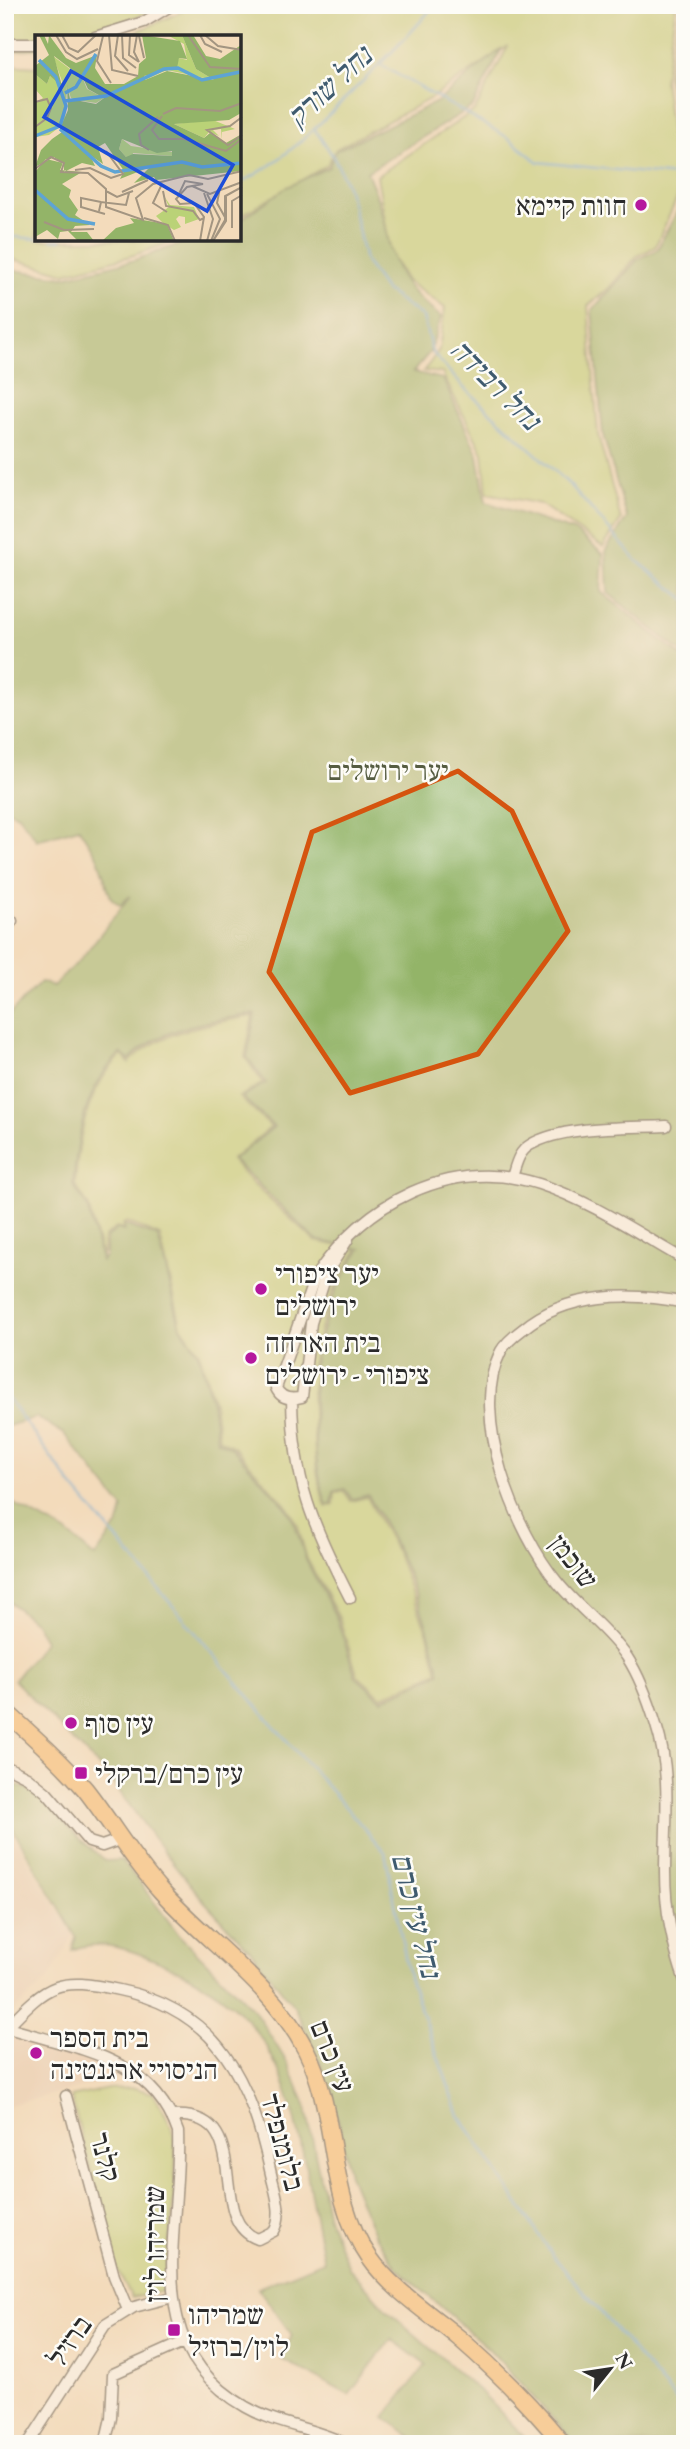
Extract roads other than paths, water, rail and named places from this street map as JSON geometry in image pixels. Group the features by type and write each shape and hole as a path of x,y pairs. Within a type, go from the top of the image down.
{"main road":[{"name":"עין כרם","path":"5,1711 79,1782 119,1840 181,1914 251,1976 288,2016 308,2053 327,2114 340,2183 351,2223 369,2256 391,2281 501,2375 563,2444"}],"street":[{"path":"102,35 144,22 172,5"},
{"path":"5,44 35,44"},
{"path":"512,1177 517,1158 529,1145 555,1135 666,1126"},
{"path":"348,1239 327,1272 311,1323 302,1397 292,1399 279,1394 276,1388 279,1376 315,1277 348,1239 375,1211 420,1188 472,1177 512,1177 564,1194 685,1260"},
{"name":"שוכמן","path":"685,1303 634,1297 586,1298 549,1311 509,1341 501,1352 493,1377 491,1412 493,1439 502,1476 526,1536 558,1583 626,1656 656,1724 668,1777 667,1901 671,1937 685,1981"},
{"path":"292,1399 292,1440 302,1493 318,1536 351,1598"},
{"path":"5,1766 27,1777 46,1792 89,1842 102,1846 119,1840"},
{"name":"בלומנפלד","path":"6,2027 45,1991 71,1982 143,1995 188,2016 203,2028 225,2054 256,2110 279,2213 274,2231 258,2239 243,2230 234,2208 224,2153 215,2131 201,2118 192,2115 173,2116"},
{"path":"6,2027 135,2071 155,2088 173,2116"},
{"name":"קלנר","path":"66,2096 114,2276 128,2310"},
{"name":"שמריהו לוין","path":"173,2116 179,2149 172,2268 173,2297 184,2342 202,2372 228,2396 261,2414 341,2443"},
{"name":"ברזיל","path":"29,2444 100,2332 128,2310 173,2297"},
{"path":"105,2444 111,2418 113,2374 184,2342"}],"waterway":[{"name":"נחל שורק","path":"242,182 275,162 306,137 400,44 434,5"},
{"path":"379,64 507,137 538,162 685,177"},
{"name":"נחל רבידה","path":"314,129 336,162 349,192 365,261 385,290 423,317 432,352 464,388 571,486 636,560 685,599"},
{"name":"נחל שורק","path":"5,236 35,239"},
{"name":"נחל עין כרם","path":"5,1395 74,1488 261,1711 385,1852 409,1977 459,2115 553,2256 685,2411"}],"place":[{"name":"חוות קיימא","path":"641,205"},
{"name":"יער ציפורי ירושלים","path":"261,1289"},
{"name":"בית הארחה ציפורי - ירושלים","path":"251,1358"},
{"name":"עין סוף","path":"71,1723"},
{"name":"עין כרם/ברקלי","path":"81,1773"},
{"name":"בית הספר הניסויי ארגנטינה","path":"36,2053"},
{"name":"שמריהו לוין/ברזיל","path":"174,2330"}],"park label":[{"name":"יער ירושלים","path":"388,770"}]}
